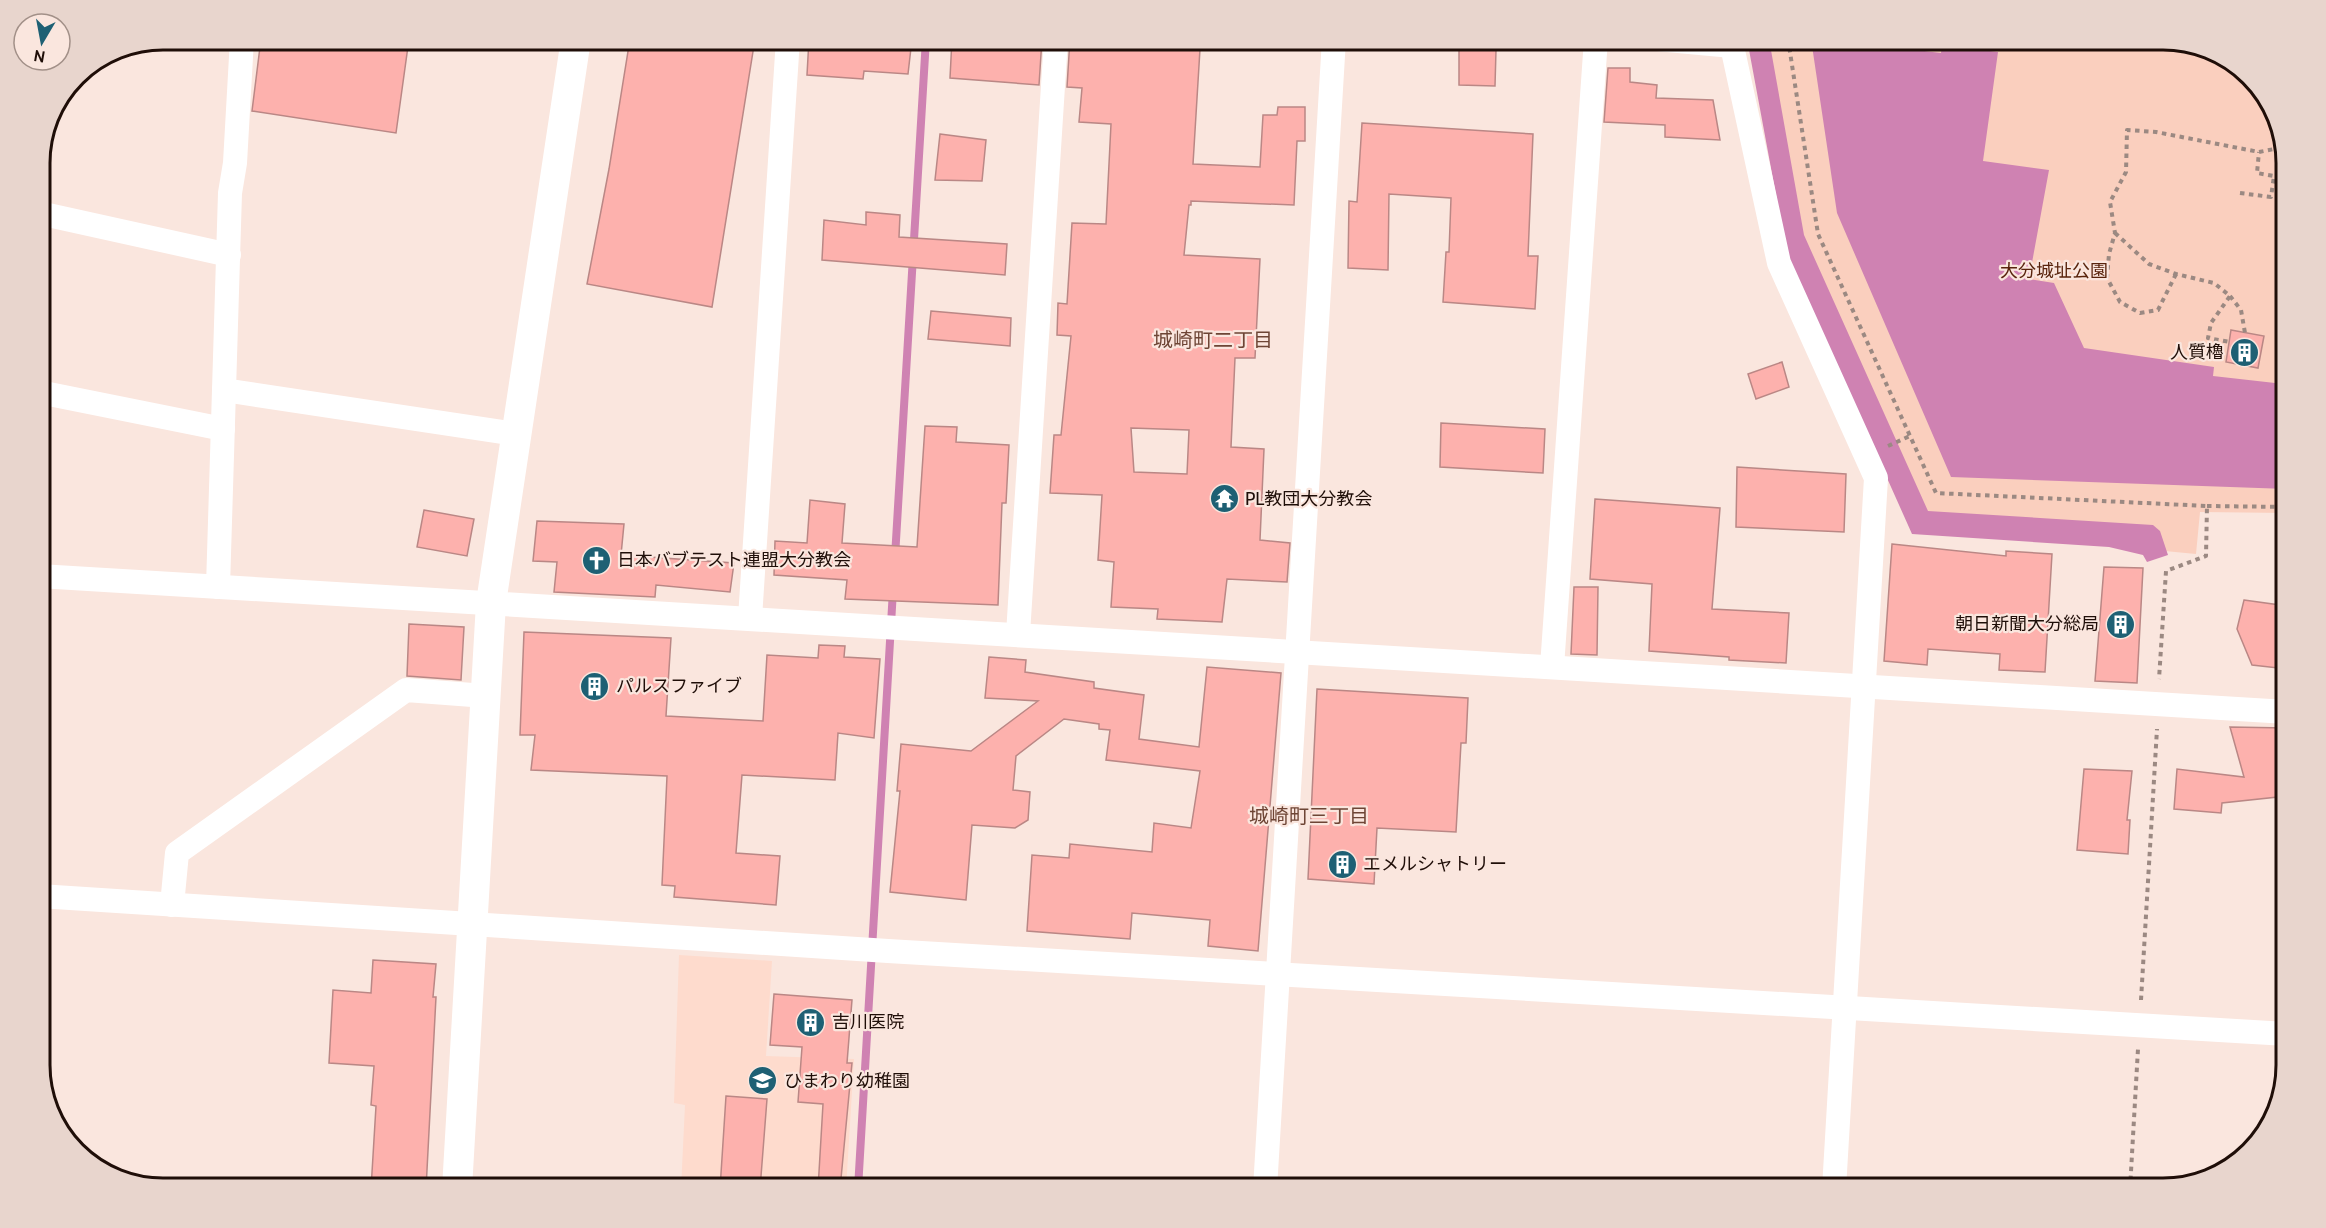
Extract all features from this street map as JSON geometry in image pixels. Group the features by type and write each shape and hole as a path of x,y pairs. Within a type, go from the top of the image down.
{"street":[{"path":"218,587 230,193 235,163 241,50"},
{"path":"458,1178 491,603 574,50"},
{"path":"750,618 788,50"},
{"path":"1018,634 1055,50"},
{"path":"1266,1178 1333,50"},
{"path":"1552,667 1595,50"},
{"path":"1733,50 1779,263 1875,478 1835,1178"},
{"path":"50,215 229,255"},
{"path":"224,390 516,434"},
{"path":"50,394 223,429"},
{"path":"50,577 2276,710"},
{"path":"172,905 177,853 406,690 486,696"},
{"path":"50,897 888,951 2276,1033"}],"path":[{"path":"1790,50 1818,234 1936,493 2207,506 2276,507"},
{"path":"2176,274 2158,310 2140,313 2120,302 2107,278 2109,254 2115,233 2110,202 2126,172 2127,130 2156,132 2259,152 2275,149"},
{"path":"2240,193 2271,197 2274,176 2257,173 2259,152"},
{"path":"2115,233 2149,264 2176,274 2214,282 2241,310 2245,333"},
{"path":"2230,296 2211,323 2208,338 2230,342"},
{"path":"1898,441 1910,436"},
{"path":"2131,1178 2166,571 2206,556 2207,506"}],"shaded area":[{"path":"1749,50 1771,50 1804,235 1928,511 2153,525 2160,531 2168,555 2147,562 2143,555 2109,547 1912,534 1787,254"},
{"path":"1813,50 1916,50 1941,53 1941,50 1982,50 1998,52 1983,161 2049,170 2029,279 2054,283 2084,348 2214,367 2213,376 2275,383 2276,376 2276,489 1951,477 1837,213"},
{"name":"ひまわり幼稚園","path":"679,955 772,961 766,1056 854,1059 847,1178 682,1178 685,1105 674,1103"}],"green space":[{"name":"大分城址公園","path":"1758,50 2178,50 2214,61 2248,88 2265,112 2274,140 2276,155 2276,513 2200,512 2196,554 1917,527 1786,246"}],"building":[{"path":"260,50 407,50 396,133 252,111"},
{"path":"628,50 753,50 712,307 587,284"},
{"path":"808,50 911,50 908,74 864,71 863,79 807,75"},
{"path":"951,50 1041,50 1039,85 950,78"},
{"path":"1069,50 1200,50 1193,164 1260,167 1263,115 1277,115 1278,107 1305,107 1305,141 1297,141 1294,205 1191,201 1189,205 1184,255 1260,259 1255,358 1235,358 1231,447 1264,449 1260,540 1290,543 1287,582 1227,579 1222,622 1157,619 1158,609 1111,607 1114,562 1098,560 1102,495 1050,493 1054,435 1061,435 1071,336 1057,335 1058,303 1067,304 1072,223 1106,224 1111,124 1079,122 1082,88 1067,87","holes":["1131,428 1189,430 1187,474 1134,472"]},
{"path":"1459,50 1496,50 1495,86 1459,85"},
{"path":"1608,68 1630,68 1630,82 1657,85 1656,98 1713,100 1720,140 1665,137 1665,125 1604,122"},
{"path":"1362,123 1533,134 1528,256 1538,256 1535,309 1443,302 1446,252 1449,252 1451,198 1389,194 1388,270 1348,268 1349,201 1357,202"},
{"path":"940,134 986,140 982,181 935,180"},
{"path":"866,212 900,215 899,237 1007,244 1005,275 822,260 824,220 866,225"},
{"path":"931,311 1011,318 1010,346 928,339"},
{"name":"人質櫓","path":"2231,330 2264,336 2258,368 2226,362"},
{"path":"1782,362 1789,387 1756,399 1748,374"},
{"path":"1441,423 1545,429 1543,473 1440,467"},
{"path":"925,426 957,427 956,442 1009,445 1006,503 1002,503 998,605 845,599 847,580 774,575 775,541 807,543 810,500 845,504 842,543 917,547"},
{"path":"1737,467 1846,474 1844,532 1736,527"},
{"path":"1595,499 1720,508 1712,609 1789,613 1786,663 1729,660 1729,657 1649,651 1652,584 1590,579"},
{"path":"424,510 474,519 467,556 417,547"},
{"name":"日本バブテスト連盟大分教会","path":"537,521 624,524 621,555 734,563 730,592 656,585 655,597 554,592 557,562 533,561"},
{"path":"1892,544 2006,556 2006,551 2052,554 2045,672 1999,670 2000,654 1928,649 1927,665 1884,661"},
{"name":"朝日新聞大分総局","path":"2104,567 2143,568 2137,683 2095,681"},
{"path":"1574,587 1598,587 1597,655 1571,654"},
{"path":"2244,600 2276,604 2276,668 2252,665 2237,629"},
{"path":"409,624 464,627 461,680 407,676"},
{"path":"524,632 671,638 666,716 763,721 767,655 818,658 819,645 845,646 844,657 880,659 874,738 838,733 835,780 742,775 736,853 780,856 776,905 674,897 675,886 662,885 667,776 531,770 535,735 520,735"},
{"path":"989,657 1026,660 1025,672 1094,682 1094,688 1144,695 1139,739 1199,747 1207,667 1281,673 1258,951 1208,946 1210,920 1132,913 1130,939 1027,931 1032,855 1069,858 1070,844 1152,852 1154,823 1191,828 1200,771 1106,760 1110,730 1099,729 1099,724 1064,719 1016,756 1013,790 1030,792 1028,820 1015,828 972,825 966,900 890,892 900,791 897,791 901,744 971,751 1038,701 985,698"},
{"path":"1317,689 1468,698 1466,743 1461,743 1456,832 1377,828 1374,884 1308,879"},
{"path":"2230,727 2276,728 2276,797 2222,803 2221,813 2174,809 2177,769 2244,777"},
{"path":"2084,769 2132,771 2127,820 2130,820 2128,854 2077,850"},
{"path":"373,960 436,964 427,1178 372,1178 376,1106 371,1105 374,1066 329,1063 333,990 371,993"},
{"path":"774,994 852,1000 847,1063 852,1063 841,1178 819,1178 823,1104 798,1102 802,1047 770,1045"},
{"path":"726,1096 767,1099 761,1178 721,1178"}],"waterway":[{"path":"895,557 925,50"},
{"path":"859,1178 893,590"}],"place":[{"name":"人質櫓","path":"2245,352"},
{"name":"PL教団大分教会","path":"1224,499"},
{"name":"日本バブテスト連盟大分教会","path":"596,560"},
{"name":"朝日新聞大分総局","path":"2120,624"},
{"name":"パルスファイブ","path":"595,686"},
{"name":"エメルシャトリー","path":"1342,864"},
{"name":"吉川医院","path":"811,1022"},
{"name":"ひまわり幼稚園","path":"763,1081"}],"district":[{"name":"城崎町二丁目","path":"1213,340"},
{"name":"城崎町三丁目","path":"1309,816"}]}
